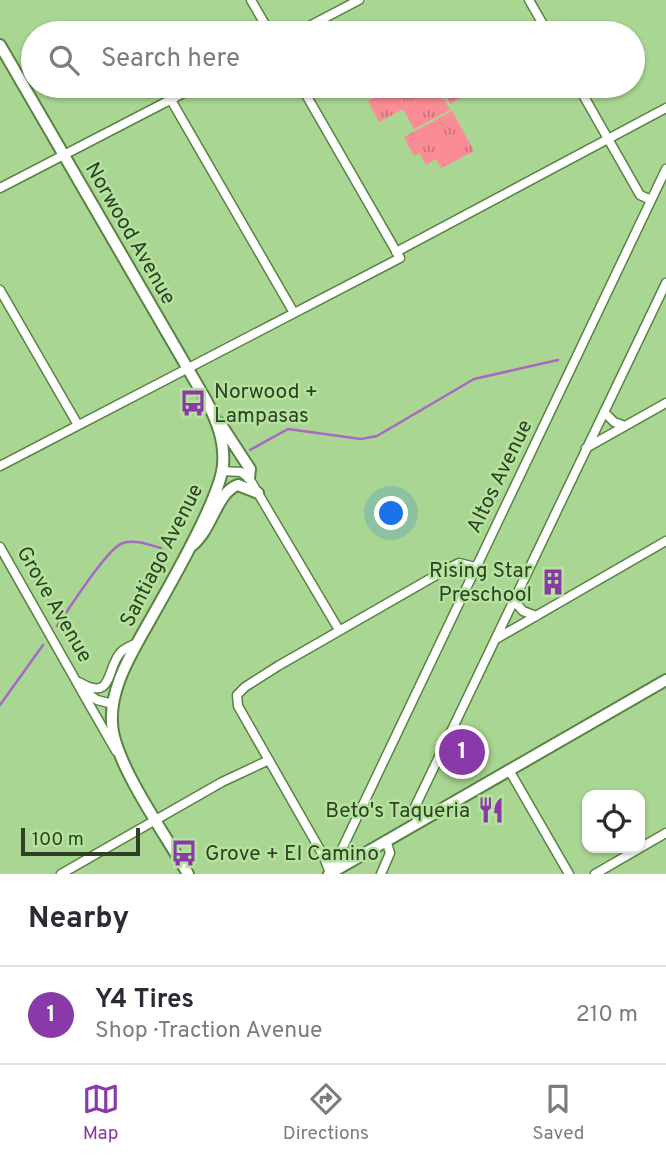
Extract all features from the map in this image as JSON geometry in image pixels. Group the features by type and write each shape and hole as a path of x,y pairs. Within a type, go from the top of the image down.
{"main road":[{"name":"Norwood Avenue","path":"0,45 21,81"},
{"name":"Norwood Avenue","path":"31,98 213,414 222,442"},
{"path":"213,414 250,469 249,478"},
{"name":"Santiago Avenue","path":"113,704 137,643 219,485 222,442"},
{"path":"188,548 202,539 227,491 238,485 258,493"},
{"path":"329,874 666,680"},
{"name":"Grove Avenue","path":"113,704 112,730 125,764 188,874"}],"street":[{"path":"251,0 263,21"},
{"path":"319,21 359,0"},
{"path":"529,0 541,21"},
{"path":"0,188 175,98"},
{"path":"0,466 400,258 308,98"},
{"path":"585,98 640,195 651,200"},
{"path":"171,100 293,313"},
{"path":"396,252 666,108"},
{"name":"Altos Avenue","path":"329,874 666,169"},
{"path":"418,821 413,811 666,283"},
{"path":"0,290 78,425"},
{"path":"586,449 666,403"},
{"path":"604,412 614,422 625,426"},
{"path":"222,471 241,472 249,478 339,630"},
{"path":"496,639 666,541"},
{"name":"Grove Avenue","path":"0,547 77,681 106,738 125,764"},
{"path":"329,874 323,855 237,703 237,695 244,687 339,630 456,564 467,563 475,567"},
{"path":"514,601 520,610 536,616"},
{"name":"Santiago Avenue","path":"77,681 89,688 101,687 108,682 121,652 137,643"},
{"name":"Grove Avenue","path":"77,681 88,695 113,704"},
{"path":"61,874 222,782 269,760"},
{"path":"509,770 569,874"},
{"path":"595,874 666,834"},
{"path":"381,874 390,853 386,840"}],"green space":[{"path":"374,98 444,98 450,110 414,129 403,109 379,122 368,101"},
{"path":"448,98 461,98 450,104"},
{"path":"452,111 474,151 441,168 436,159 426,165 420,153 414,156 404,137"}],"waterway":[{"path":"250,450 288,429 361,439 377,436 474,379 558,360"},
{"path":"57,626 98,567 116,547 132,542 161,548"},
{"path":"0,705 43,645"}],"place":[{"name":"Norwood + Lampasas","path":"193,403"},
{"name":"Rising Star Preschool","path":"553,582"},
{"name":"Y4 Tires","path":"462,752"},
{"name":"Beto's Taqueria","path":"491,810"},
{"name":"Grove + El Camino","path":"184,853"}]}
